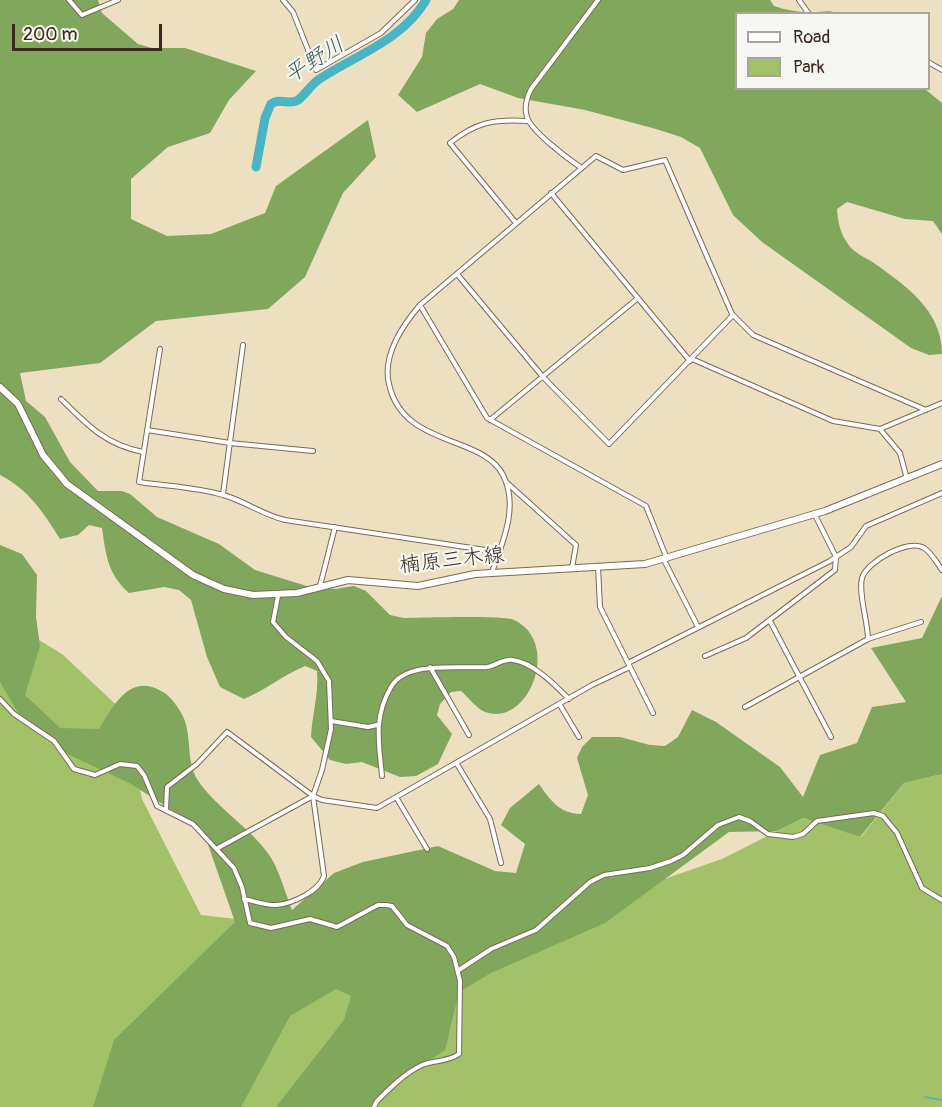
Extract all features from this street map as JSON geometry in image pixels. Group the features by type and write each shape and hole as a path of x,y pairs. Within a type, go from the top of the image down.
{"main road":[{"name":"楠原三木線","path":"0,387 18,404 48,463 81,496 193,575 209,583 253,595 278,596 360,579 418,586 454,577 491,573 572,569 666,560 815,514 942,464"}],"street":[{"path":"69,0 82,15 118,0"},
{"path":"283,0 293,12 316,70 381,33 416,0"},
{"path":"580,167 528,121 526,106 531,89 598,0"},
{"path":"516,223 450,143 479,124 498,121 528,121"},
{"path":"572,569 576,545 557,524 506,481 495,464 420,426 401,412 395,403 387,378 389,355 406,323 420,305 580,167 596,156 623,170 666,160 733,315 753,335 926,410"},
{"path":"550,193 691,360 833,421 880,429 942,404"},
{"path":"457,274 543,377 609,444 733,315"},
{"path":"490,420 638,298"},
{"path":"420,305 490,420 646,506 666,560 698,627"},
{"path":"223,494 243,345"},
{"path":"160,349 139,482 223,494 276,518 499,552"},
{"path":"62,399 90,428 109,442 122,448 143,452"},
{"path":"880,429 900,453 907,479"},
{"path":"147,430 230,443 313,451"},
{"path":"491,573 499,552 511,504 506,481"},
{"path":"166,811 167,787 198,764 227,732 314,796 374,808 457,764 698,627 836,557 851,547 866,526 942,493"},
{"path":"705,656 746,638 835,570 836,557 815,514"},
{"path":"320,586 335,527"},
{"path":"868,639 868,621 861,582 865,568 875,560 893,552 919,546 926,548 942,570"},
{"path":"598,567 600,606 652,713"},
{"path":"244,899 278,905 313,891 321,884 323,869 314,796 329,745 331,721 329,681 324,669 286,637 273,622 278,596"},
{"path":"770,621 831,737"},
{"path":"745,707 868,639 921,622"},
{"path":"382,776 377,725 394,683 414,671 430,667 486,667 513,660 535,670 569,699"},
{"path":"430,667 468,735"},
{"path":"0,699 14,714 54,741 74,769 95,775 120,764 137,766 144,775 157,806 183,817 218,848 234,868 250,923 271,928 310,919 337,927 378,905 392,906 407,925 447,946 459,970 459,1054 452,1059 423,1065 411,1071 384,1094 374,1107"},
{"path":"560,705 579,737"},
{"path":"331,721 368,727 377,725"},
{"path":"457,764 490,819 501,863"},
{"path":"218,848 314,796"},
{"path":"396,797 427,849"},
{"path":"459,970 491,949 549,922 590,882 604,875 650,868 671,861 683,855 718,825 739,817 750,821 768,834 793,837 802,834 817,821 874,813 883,816 897,833 922,888 942,900"}],"green space":[{"path":"0,0 98,0 102,13 138,44 152,48 185,48 256,71 229,100 210,133 168,147 131,179 131,219 167,236 211,234 265,213 276,186 368,120 376,157 343,193 305,277 268,309 156,321 100,363 20,373 26,401 45,417 70,462 98,491 122,491 130,494 157,517 219,544 255,570 310,587 335,589 354,586 366,591 390,615 404,618 507,618 514,620 528,631 536,646 538,663 534,680 526,696 515,707 501,714 485,712 461,691 451,692 440,704 437,715 452,734 438,764 416,776 400,777 362,762 346,764 330,760 311,737 317,671 305,666 244,699 220,687 207,657 191,600 179,590 164,587 129,593 116,579 109,564 102,528 89,525 78,535 60,539 27,495 0,475"},
{"path":"459,0 770,0 774,6 800,12 735,12 735,90 926,90 942,103 942,234 933,221 905,219 847,202 837,209 841,232 850,247 910,290 929,312 936,324 942,354 929,355 911,348 762,242 733,215 700,148 681,137 585,110 518,98 480,84 417,112 398,95 422,57 426,33 437,19 453,9"},
{"path":"0,545 22,554 37,575 36,617 40,646 25,695 60,728 99,729 117,701 133,688 152,687 166,694 176,705 185,721 192,765 197,779 215,801 267,851 277,868 292,910 334,873 363,862 438,846 495,871 516,873 525,844 501,825 510,808 539,784 561,809 581,814 588,795 577,758 582,747 592,737 620,737 650,745 665,746 678,737 692,710 716,722 780,767 803,797 820,755 857,743 872,707 906,702 871,648 922,638 942,596 942,774 904,783 860,837 803,818 777,831 729,832 605,923 491,973 459,992 445,1050 388,1088 370,1107 276,1107 344,1020 351,996 336,989 290,1016 241,1107 93,1107 114,1040 235,922 203,830 131,784 59,750 18,713 0,682"},
{"path":"0,616 62,654 126,714 142,799 201,915 271,923 514,931 722,859 803,818 861,837 904,783 942,774 942,1107 0,1107"}],"waterway":[{"name":"平野川","path":"256,167 265,118 271,104 278,101 295,102 298,100 318,80 391,37 416,14 426,0"},
{"path":"925,1097 942,1100"}]}
